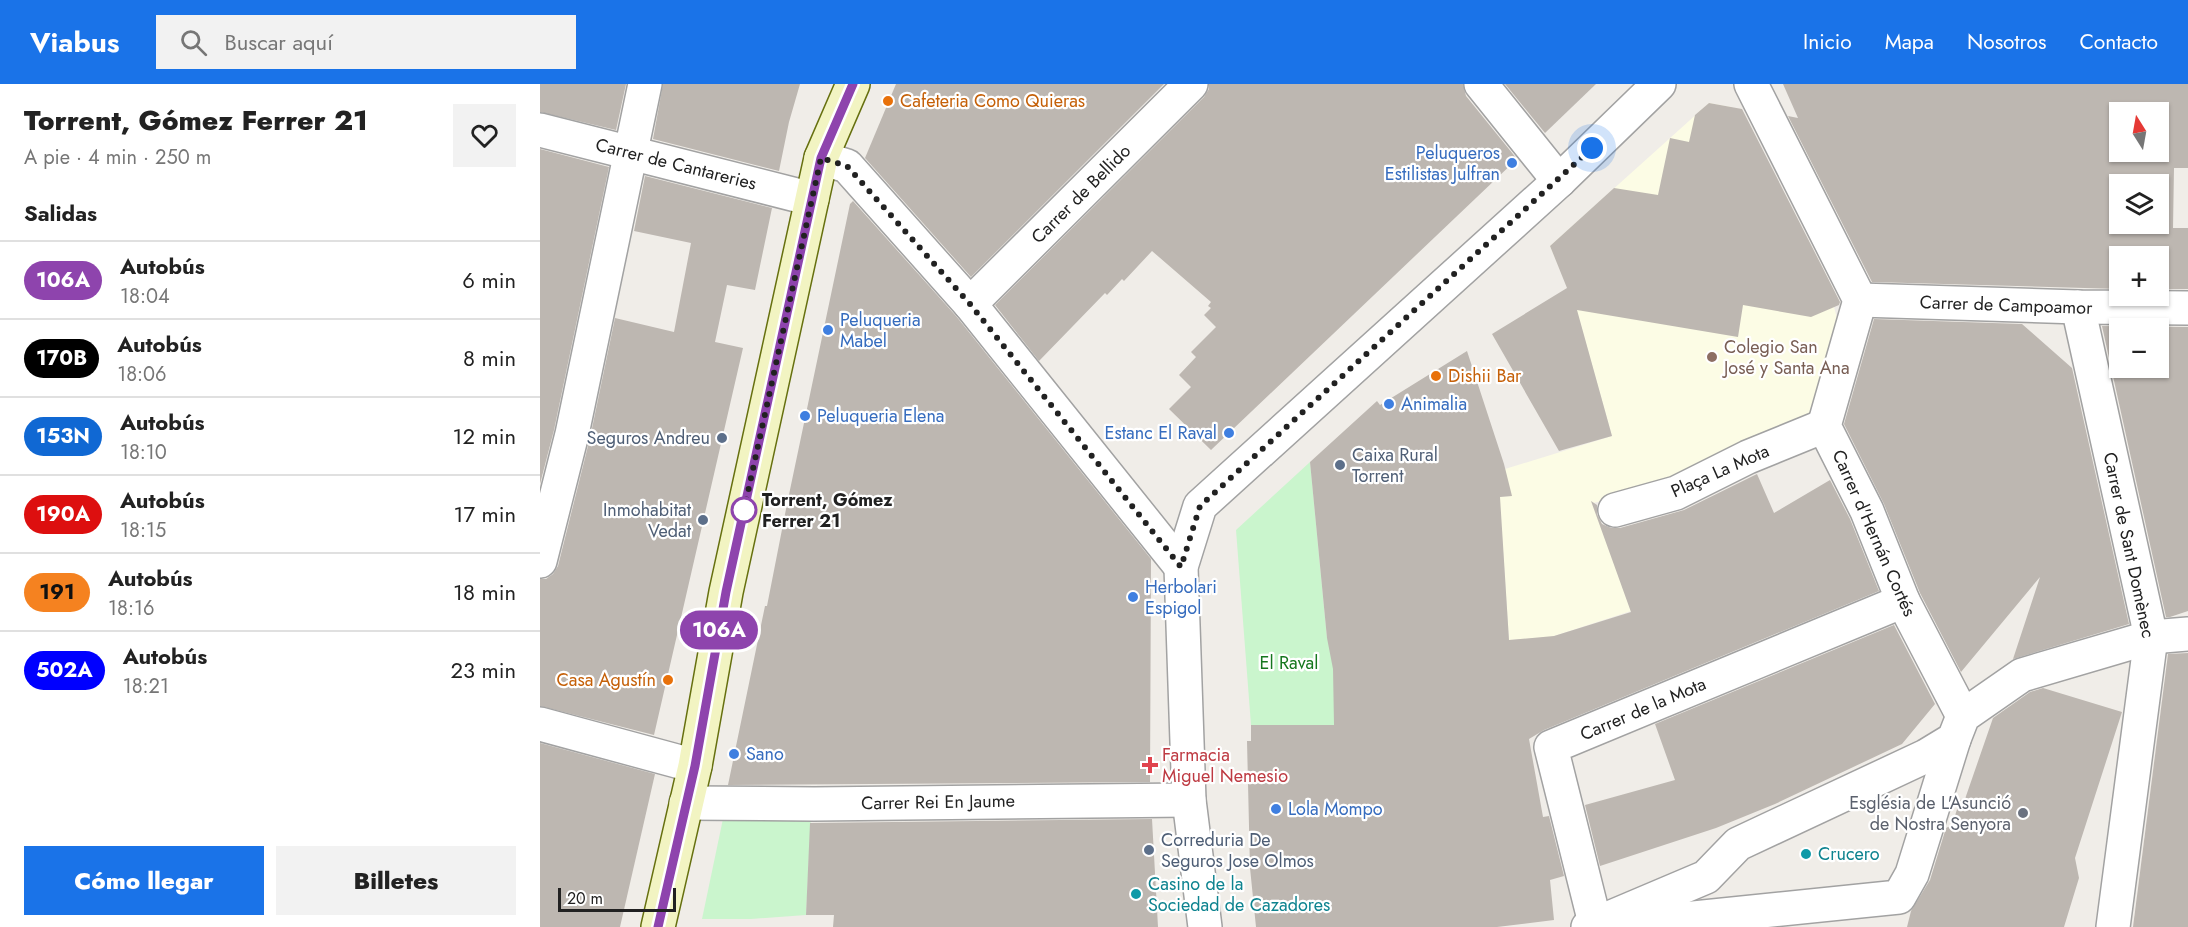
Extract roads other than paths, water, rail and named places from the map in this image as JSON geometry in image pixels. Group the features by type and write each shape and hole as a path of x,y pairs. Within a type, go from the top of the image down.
{"street":[{"path":"540,561 572,434 645,84"},
{"path":"658,927 695,766 726,592 821,158 853,84"},
{"name":"Carrer de Bellido","path":"970,304 1191,84"},
{"path":"1481,84 1559,181"},
{"path":"1205,927 1190,800 1181,567 1200,506 1559,181 1659,84"},
{"path":"1751,84 1860,300 1824,426"},
{"name":"Carrer de Cantareries","path":"540,130 812,199"},
{"path":"821,158 847,166 970,304 1181,567"},
{"name":"Carrer de Campoamor","path":"1860,300 2188,308"},
{"name":"Carrer de Sant Domènec","path":"2078,307 2151,637 2113,927"},
{"name":"Plaça La Mota","path":"1615,510 1676,493 1749,457 1824,426"},
{"name":"Carrer d'Hernán Cortés","path":"1824,426 1867,511 1903,601 1959,727"},
{"name":"Carrer de la Mota","path":"1602,922 1551,747 1903,601"},
{"path":"1602,922 1706,877 1738,844 1926,756 2022,675 2151,637 2188,634"},
{"path":"540,724 695,766"},
{"path":"1602,922 1684,919 1899,897 1912,874 1959,727"},
{"name":"Carrer Rei En Jaume","path":"686,803 1190,800"}],"place":[{"name":"Cafeteria Como Quieras","path":"888,101"},
{"name":"Peluqueros Estilistas Julfran","path":"1512,163"},
{"name":"Peluqueria Mabel","path":"828,330"},
{"name":"Colegio San José y Santa Ana","path":"1712,357"},
{"name":"Dishii Bar","path":"1436,376"},
{"name":"Animalia","path":"1389,404"},
{"name":"Peluqueria Elena","path":"805,416"},
{"name":"Estanc El Raval","path":"1229,433"},
{"name":"Seguros Andreu","path":"722,438"},
{"name":"Caixa Rural Torrent","path":"1340,465"},
{"name":"Torrent, Gómez Ferrer 21","path":"744,510"},
{"name":"Inmohabitat Vedat","path":"703,520"},
{"name":"Herbolari Espigol","path":"1133,597"},
{"name":"Casa Agustín","path":"668,680"},
{"name":"Sano","path":"734,754"},
{"name":"Farmacia Miguel Nemesio","path":"1150,765"},
{"name":"Lola Mompo","path":"1276,809"},
{"name":"Església de L'Asunció de Nostra Senyora","path":"2023,813"},
{"name":"Correduria De Seguros Jose Olmos","path":"1149,850"},
{"name":"Crucero","path":"1806,854"},
{"name":"Casino de la Sociedad de Cazadores","path":"1136,894"}],"park label":[{"name":"El Raval","path":"1289,663"}]}
